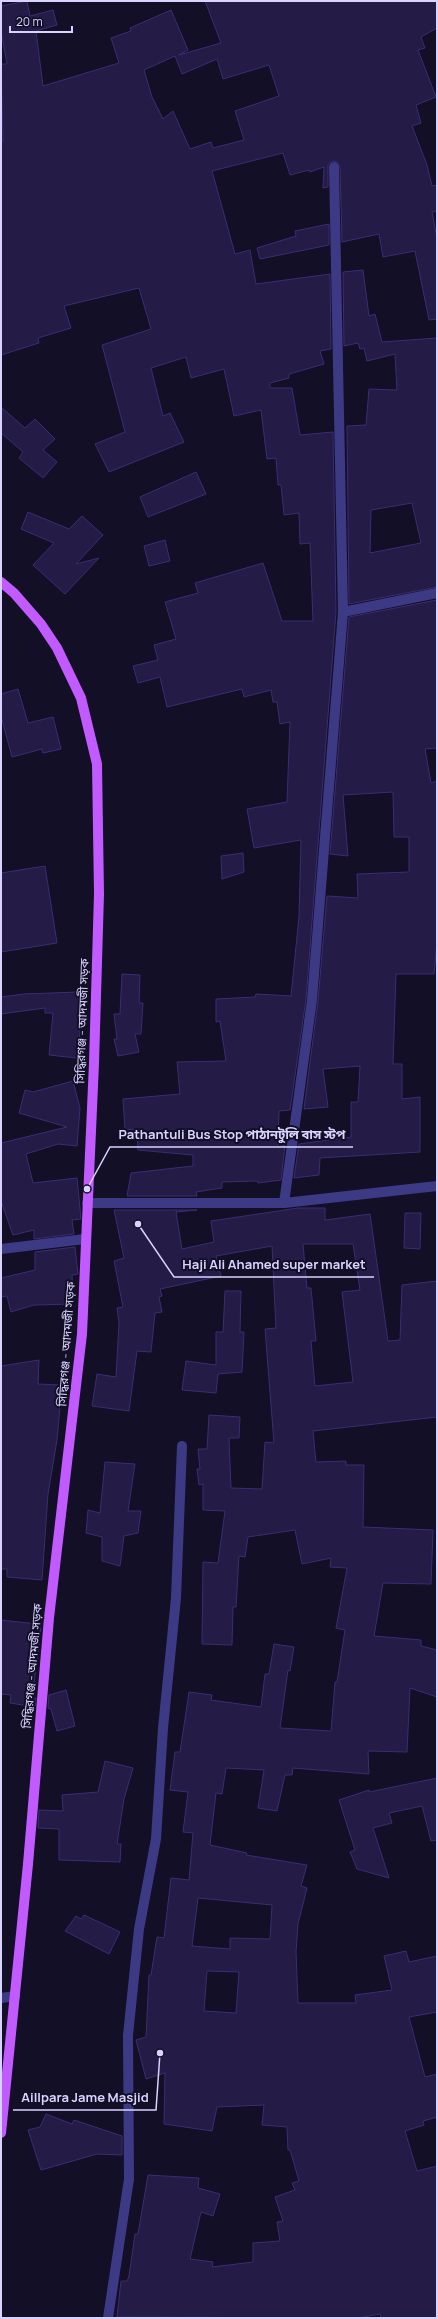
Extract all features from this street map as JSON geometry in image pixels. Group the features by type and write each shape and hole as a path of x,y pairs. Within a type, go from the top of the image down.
{"main road":[{"name":"সিদ্ধিরগঞ্জ - আদমজী সড়ক","path":"1,582 14,593 32,614 57,648 82,698 97,764 99,894 94,1063 85,1239 82,1334 49,1618 15,1996 1,2133"}],"street":[{"path":"284,1203 312,1000 344,612 334,167"},
{"path":"344,612 437,593"},
{"path":"87,1203 284,1203 437,1186"},
{"path":"1,1249 85,1239"},
{"path":"108,2318 129,2179 128,2035 140,1929 156,1839 163,1728 176,1598 182,1446"},
{"path":"1,1998 15,1996"}],"building":[{"path":"27,1 30,16 53,10 57,25 36,31 43,86 119,63 111,38 131,31 130,28 171,10 188,50 179,55 221,43 205,1 437,1 437,28 421,37 425,48 418,50 436,97 416,105 421,123 412,126 427,165 432,186 437,185 437,211 432,212 437,238 437,319 429,320 415,251 383,257 379,234 342,242 340,167 337,162 333,161 328,164 328,187 323,188 324,167 310,172 309,170 290,175 283,153 212,171 235,254 250,250 256,284 330,274 331,349 320,351 324,364 289,374 289,378 270,383 270,388 292,388 300,435 333,432 336,612 306,999 290,1110 279,1111 278,1147 285,1145 281,1180 258,1183 258,1181 222,1182 222,1188 196,1192 197,1196 127,1196 131,1173 193,1166 193,1155 138,1150 137,1129 125,1130 123,1099 180,1094 177,1062 226,1061 220,1021 216,1022 216,999 255,997 256,994 291,996 299,917 301,840 254,848 247,809 287,802 290,722 280,724 277,702 273,702 271,690 244,697 242,689 167,707 160,677 138,683 133,666 158,660 154,645 176,639 165,602 198,593 195,583 263,563 282,621 313,621 310,543 300,544 299,513 284,515 281,485 278,485 276,458 267,459 261,410 234,416 224,369 191,378 186,357 151,368 163,416 170,413 184,442 109,472 95,444 125,432 102,345 151,329 139,288 64,306 71,328 38,338 39,343 1,355 1,141 3,141 1,64 7,64 1,31 1,6","holes":["175,56 182,74 217,59 223,79 269,65 279,96 235,111 244,140 213,148 211,142 190,149 173,111 163,119 152,97 144,70"]},
{"path":"329,224 329,245 260,259 257,248 296,236 295,231"},
{"path":"363,270 369,316 375,314 382,342 437,338 437,587 349,604 347,426 366,425 369,389 397,390 395,354 367,361 364,348 360,349 358,343 344,346 343,272","holes":["412,503 421,543 370,553 371,510"]},
{"path":"1,407 25,428 35,419 55,439 43,450 57,462 43,478 19,458 23,452 1,433"},
{"path":"196,472 206,494 148,517 140,497"},
{"path":"28,512 69,529 82,516 103,535 76,564 99,558 65,594 33,565 54,543 21,529"},
{"path":"165,540 170,561 149,566 144,546"},
{"path":"437,600 437,748 425,749 431,783 437,781 437,942 434,974 396,974 393,1064 402,1064 402,1099 420,1097 420,1152 320,1158 319,1175 294,1178 299,1144 351,1137 351,1102 358,1102 360,1066 323,1069 328,1107 304,1109 318,1001 327,896 358,898 357,874 409,872 409,837 394,837 393,792 343,795 348,856 330,854 349,617"},
{"path":"18,689 28,723 53,717 61,749 43,753 42,749 12,757 1,716 1,694"},
{"path":"243,853 244,872 222,879 221,856"},
{"path":"45,866 57,943 1,952 1,873"},
{"path":"122,974 140,975 139,1003 143,1003 141,1034 135,1034 139,1052 118,1056 114,1039 117,1039 114,1014 120,1014"},
{"path":"78,992 79,1023 81,1023 77,1058 49,1055 53,1013 45,1013 45,1008 1,1014 1,997 24,994"},
{"path":"73,1081 80,1108 77,1146 58,1144 26,1154 33,1183 77,1178 81,1219 72,1220 74,1234 34,1239 34,1230 13,1235 1,1201 1,1143 67,1127 19,1113 25,1090 33,1092"},
{"path":"298,1208 325,1208 325,1220 370,1214 388,1341 400,1340 402,1285 437,1281 437,1417 313,1431 316,1462 346,1461 346,1465 364,1465 363,1527 433,1530 431,1584 383,1583 374,1636 421,1640 421,1646 437,1650 437,1697 410,1688 407,1752 368,1751 369,1774 293,1768 292,1775 285,1775 277,1811 258,1808 264,1770 226,1768 222,1794 216,1793 210,1845 247,1853 246,1855 307,1865 301,1886 307,1888 298,1924 296,1952 298,2003 356,2003 355,1995 392,1990 384,1956 406,1951 409,1962 437,1956 437,2012 409,2017 425,2077 437,2074 437,2117 423,2121 424,2125 405,2131 417,2171 437,2166 437,2318 381,2318 380,2314 358,2318 117,2317 121,2281 127,2281 129,2276 135,2234 138,2234 148,2175 199,2178 198,2188 220,2194 213,2216 201,2212 190,2259 213,2262 212,2267 253,2262 253,2243 280,2241 277,2222 283,2221 275,2197 295,2190 292,2183 299,2181 290,2150 288,2150 287,2127 262,2125 264,2105 217,2107 212,2131 164,2124 165,2073 146,2079 136,2040 146,2037 149,1975 151,1975 157,1937 164,1938 171,1878 189,1880 193,1833 183,1832 188,1792 170,1790 175,1752 180,1752 189,1692 212,1695 211,1700 261,1707 265,1674 269,1674 274,1644 294,1647 290,1671 288,1670 280,1728 331,1731 335,1682 337,1682 345,1630 336,1628 347,1568 330,1567 331,1558 302,1564 295,1530 248,1537 245,1557 239,1556 236,1607 233,1607 232,1645 202,1644 203,1562 218,1563 225,1511 203,1510 203,1484 199,1485 197,1469 200,1469 198,1449 207,1449 209,1415 240,1417 239,1438 229,1438 231,1488 262,1489 265,1442 274,1443 265,1329 276,1328 272,1246 216,1256 221,1276 160,1289 162,1296 159,1297 162,1312 155,1313 151,1352 137,1351 129,1411 92,1406 97,1374 116,1377 119,1323 117,1308 123,1307 114,1261 124,1258 114,1210 197,1210 176,1212 182,1249 214,1242 211,1221","holes":["303,1244 353,1244 360,1290 342,1292 353,1382 315,1386 311,1341 316,1341 311,1288 307,1288","198,1898 272,1905 270,1939 230,1938 230,1949 192,1946","207,1971 239,1972 236,2013 204,2011"]},
{"path":"405,1213 421,1213 420,1249 404,1248"},
{"path":"75,1247 78,1274 72,1275 73,1304 34,1305 11,1312 7,1296 1,1297 1,1278 35,1270 35,1252"},
{"path":"225,1291 241,1291 240,1332 244,1332 242,1372 218,1374 216,1393 182,1390 186,1361 216,1365 216,1332 223,1332"},
{"path":"39,1360 38,1384 62,1385 57,1440 48,1494 42,1580 7,1577 7,1569 1,1569 1,1366"},
{"path":"105,1462 135,1464 128,1511 141,1511 138,1533 124,1536 120,1566 102,1561 102,1537 86,1533 88,1510 100,1513"},
{"path":"1,1620 37,1624 36,1628 41,1628 32,1699 36,1698 35,1707 10,1703 11,1695 1,1694"},
{"path":"66,1690 75,1726 57,1731 51,1709 48,1708 49,1695"},
{"path":"105,1761 133,1768 124,1799 117,1844 121,1844 120,1862 59,1860 59,1829 38,1828 39,1810 63,1811 62,1795 98,1792"},
{"path":"437,1778 437,1840 431,1841 422,1806 389,1813 392,1823 373,1828 389,1878 357,1869 350,1852 355,1850 339,1800 369,1790 369,1792"},
{"path":"84,1915 120,1932 109,1954 65,1931 76,1916 81,1919"},
{"path":"46,2114 72,2124 74,2120 122,2136 122,2155 97,2154 41,2170 28,2130 40,2127"}],"place":[{"name":"Pathantuli Bus Stop পাঠানটুলি বাস স্টপ","path":"87,1189"},
{"name":"Haji Ali Ahamed super market","path":"138,1224"},
{"name":"Aillpara Jame Masjid","path":"160,2053"}]}
